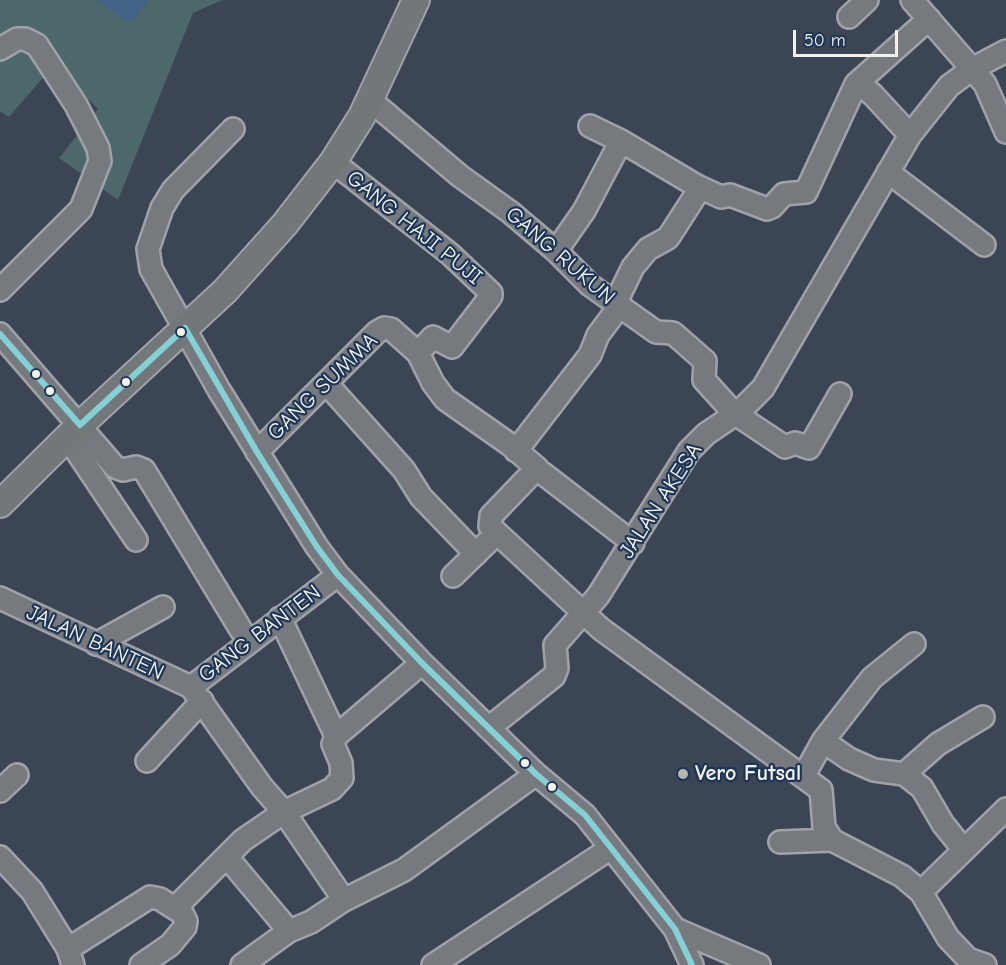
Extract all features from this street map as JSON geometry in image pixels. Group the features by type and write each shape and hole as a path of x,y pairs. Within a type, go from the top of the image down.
{"main road":[{"path":"0,504 73,431 185,328 260,253 333,162 370,100 416,0"}],"street":[{"path":"849,17 867,0"},
{"path":"912,0 985,84 1006,132"},
{"path":"590,126 621,141 697,186 721,196 730,195 769,209 784,194 806,192 856,84 929,19"},
{"path":"0,49 16,39 26,39 37,45 76,105 99,148 100,161 81,209 0,290"},
{"name":"JALAN AKESA","path":"490,727 554,676 557,668 555,645 584,614 633,543 689,451 706,434 763,388 910,135 949,86 972,69 1006,51"},
{"path":"856,84 860,84 873,95 910,135"},
{"name":"GANG RUKUN","path":"370,100 556,251 590,285 617,306 656,332 673,333 705,361 704,380 734,413"},
{"path":"233,129 173,190 162,208 151,237 149,264 257,452 317,547 338,575 422,663 536,774 585,815 675,929 692,965"},
{"path":"556,251 584,211 621,141"},
{"name":"GANG HAJI PUJI","path":"333,162 450,254 490,290 491,296 452,347 433,337 418,353"},
{"path":"888,172 984,246"},
{"path":"516,451 590,355 598,335 617,306 633,267 648,249 668,238 697,193 697,186"},
{"name":"GANG SUMMA","path":"257,452 376,332 384,328 391,329 418,353"},
{"path":"0,334 73,431 136,540"},
{"path":"418,353 433,383 445,399 537,468 491,516 490,526 584,614 821,790 828,833"},
{"path":"326,383 404,470 421,497 476,554"},
{"path":"734,413 785,447 795,443 809,448 840,394"},
{"path":"73,431 114,467 123,470 136,467 144,470 241,630"},
{"path":"541,472 633,543"},
{"path":"453,576 497,533"},
{"name":"GANG BANTEN","path":"338,575 280,618 196,694 262,787 284,812 344,900"},
{"name":"JALAN BANTEN","path":"0,598 196,694"},
{"path":"96,644 163,607"},
{"path":"280,618 336,736"},
{"path":"803,777 824,741 872,678 914,644"},
{"path":"175,908 243,840 284,812 332,789 342,778 341,763 333,744 336,736 422,663"},
{"path":"147,761 196,694"},
{"path":"904,774 938,744 983,717"},
{"path":"824,741 841,755 874,770 904,774 922,788 943,824 964,850"},
{"path":"242,965 289,931 310,922 344,900 404,870 536,774"},
{"path":"0,791 17,775"},
{"path":"921,892 1006,809"},
{"path":"780,843 828,833 902,876 921,892 948,938 968,959 985,965"},
{"path":"433,965 611,848"},
{"path":"0,857 32,891 71,957 150,897 160,899 175,908 186,921 185,927 170,945 141,965"},
{"path":"227,857 289,931"},
{"path":"675,929 759,965"}],"green space":[{"path":"0,0 222,0 193,13 118,200 59,158 98,109 54,65 9,117 0,111"}],"water":[{"path":"96,0 149,0 132,21 125,20"}],"transit line":[{"path":"185,328 257,452 317,547 338,575 422,663 536,774 585,815 675,929 692,965"},
{"path":"80,425 185,328"},
{"path":"0,334 80,425"}],"place":[{"name":"Vero Futsal","path":"683,774"}]}
